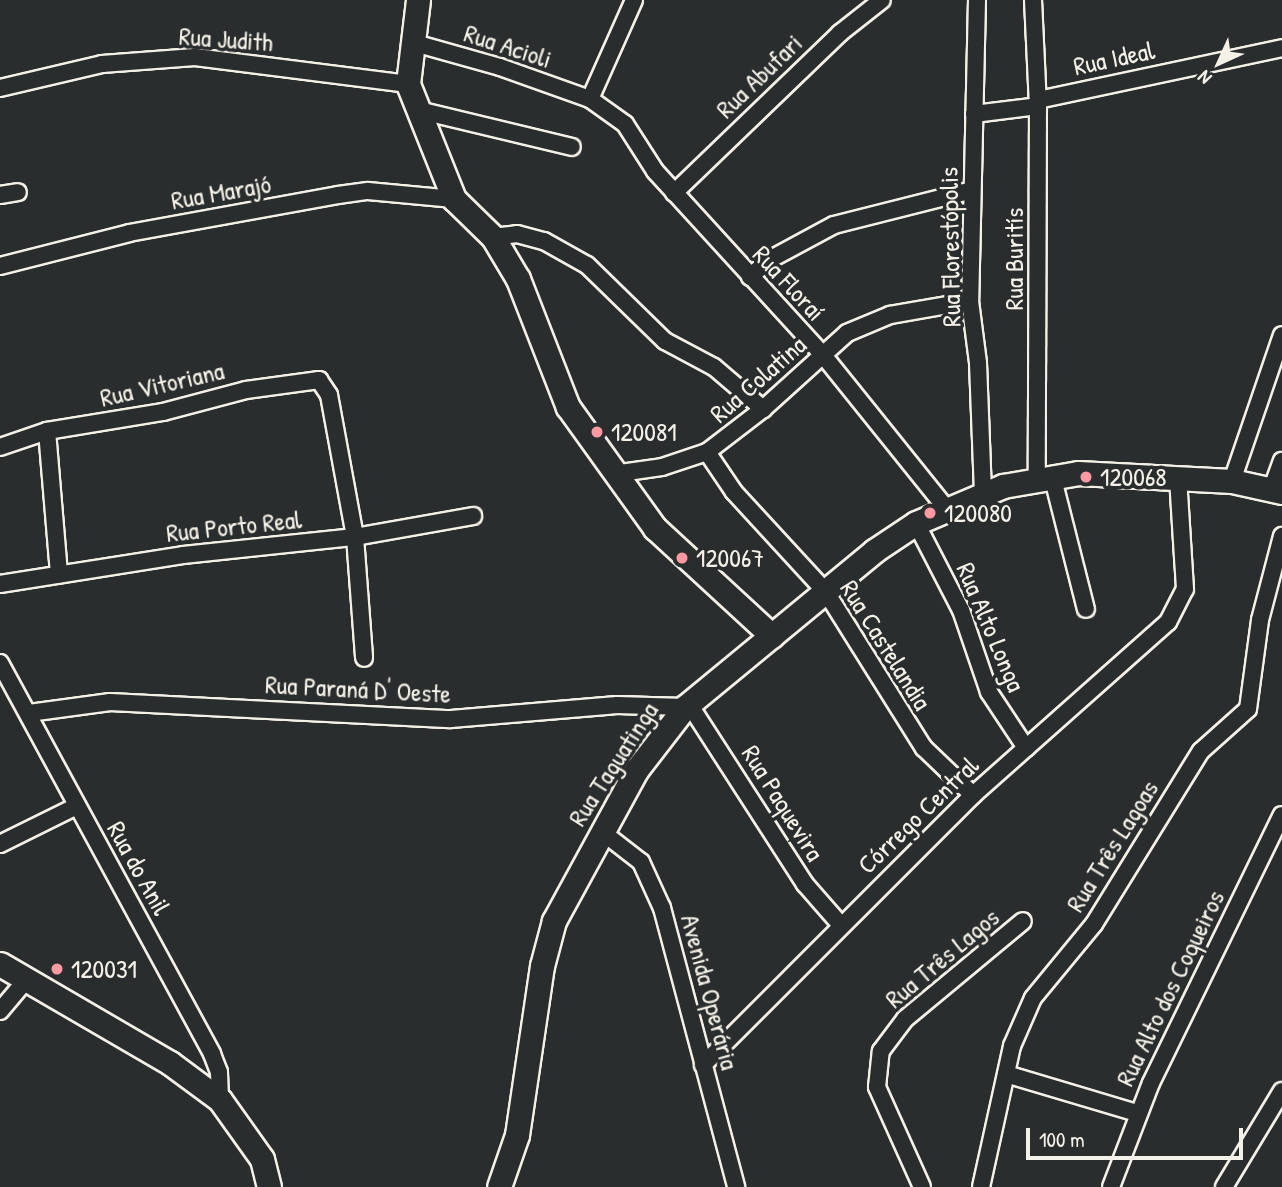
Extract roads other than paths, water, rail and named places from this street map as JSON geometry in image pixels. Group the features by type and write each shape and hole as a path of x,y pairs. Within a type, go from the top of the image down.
{"street":[{"path":"418,0 408,84 454,199 493,237 518,279 568,407 613,474 682,556 772,636"},
{"path":"590,99 634,0"},
{"name":"Rua Abufari","path":"674,193 840,33 882,0"},
{"name":"Rua Florestópolis","path":"977,0 970,301 993,490"},
{"name":"Rua Buritís","path":"1033,0 1038,103 1044,476 1086,609"},
{"name":"Rua Acioli","path":"411,42 590,99"},
{"name":"Rua Ideal","path":"1038,103 1282,48"},
{"name":"Rua Judith","path":"0,88 102,64 195,57 408,84"},
{"name":"Rua Floraí","path":"590,99 625,124 674,193 823,355 946,508"},
{"path":"974,114 1038,103"},
{"path":"418,110 572,148"},
{"path":"750,277 769,260 834,225 972,190"},
{"name":"Rua Marajó","path":"0,266 129,233 338,195 368,191 454,199"},
{"path":"0,195 18,192"},
{"path":"493,237 517,234 544,241 587,265 665,341 714,367 763,410"},
{"name":"Rua Colatina","path":"613,474 662,467 707,452 763,410 847,333 890,315 970,301"},
{"path":"1232,481 1282,335"},
{"name":"Rua Vitoriana","path":"0,447 47,431 130,419 309,378 319,380 329,395 355,537"},
{"path":"47,431 59,573"},
{"name":"Rua Castelandia","path":"707,452 757,519 826,592 863,645 911,730 937,763 973,794"},
{"path":"1277,490 1282,461"},
{"name":"Rua Taguatinga","path":"499,1187 517,1135 547,943 572,882 601,831 657,739 687,706 826,592 916,523 993,490 1044,476 1178,477 1232,481 1277,490"},
{"name":"Córrego Central","path":"703,1065 840,924 973,794 1176,611 1185,589 1178,477"},
{"name":"Rua Porto Real","path":"0,584 59,573 355,537 473,516"},
{"name":"Rua Alto Longa","path":"916,523 961,610 989,692 1026,748"},
{"name":"Rua Três Lagoas","path":"981,1187 1006,1074 1032,998 1094,924 1201,751 1248,709 1259,620 1282,536"},
{"path":"355,537 364,658"},
{"name":"Rua do Anil","path":"0,663 212,1054 219,1072 220,1100"},
{"name":"Rua Paraná D' Oeste","path":"29,713 110,702 451,719 617,705 687,706"},
{"name":"Rua Paquevira","path":"687,706 805,884 840,924"},
{"path":"0,844 77,806"},
{"name":"Rua Alto dos Coqueiros","path":"1111,1187 1137,1113 1282,815"},
{"name":"Avenida Operária","path":"601,831 641,862 662,908 736,1187"},
{"name":"Rua Três Lagos","path":"922,1187 877,1087 881,1051 905,1019 1023,921"},
{"path":"0,964 170,1063 220,1100 262,1158 269,1187"},
{"path":"0,1011 27,979"},
{"path":"1006,1074 1137,1113"},
{"path":"1224,1187 1282,1091"}],"place":[{"name":"120081","path":"597,432"},
{"name":"120068","path":"1086,477"},
{"name":"120080","path":"930,513"},
{"name":"120067","path":"682,558"},
{"name":"120031","path":"57,969"}]}
